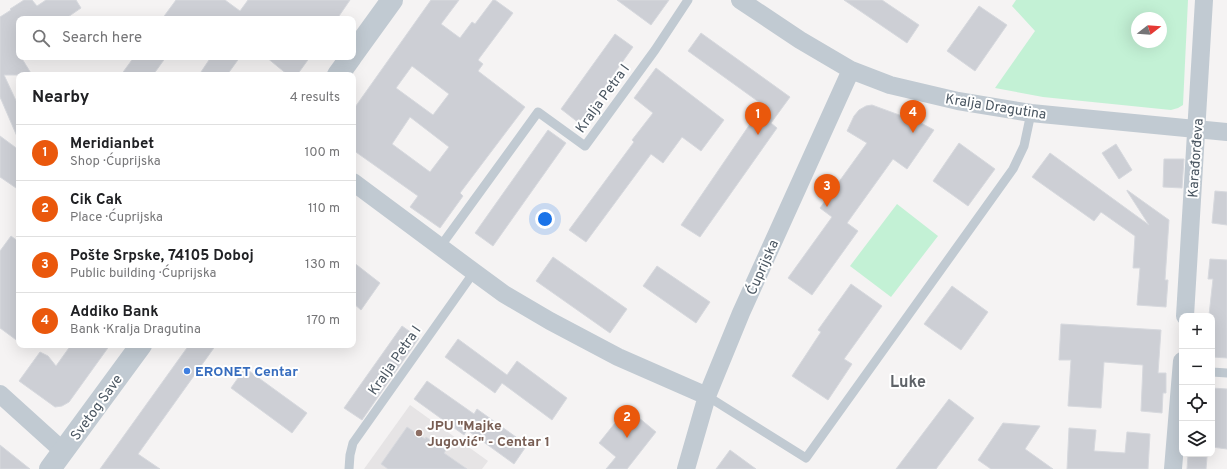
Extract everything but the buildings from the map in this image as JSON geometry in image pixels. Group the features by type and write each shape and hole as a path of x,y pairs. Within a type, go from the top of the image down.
{"street":[{"path":"356,50 392,0"},
{"name":"Kralja Dragutina","path":"740,0 800,40 851,70 890,85 950,99 1031,113 1227,132"},
{"name":"Karađorđeva","path":"1185,313 1204,0"},
{"path":"340,72 349,60"},
{"name":"Ćuprijska","path":"686,469 707,396 744,306 851,70"},
{"path":"356,184 504,294 550,321 618,357 707,396"},
{"name":"Svetog Save","path":"50,469 139,348"},
{"path":"1173,469 1181,385"},
{"path":"0,394 64,451"}],"lane":[{"name":"Kralja Petra I","path":"440,247 538,112 585,146 655,50 688,0"},
{"path":"707,396 806,458 1013,169 1024,146 1031,113"},
{"name":"Kralja Petra I","path":"349,469 353,442 474,272"},
{"path":"1215,372 1227,373"}],"shaded area":[{"name":"JPU \"Majke Jugović\" - Centar 1","path":"410,405 488,461 482,469 364,469"}],"green space":[{"path":"1016,0 1188,0 1183,105 1171,110 1043,97 995,88 1035,31 1012,6"},
{"path":"897,204 938,236 891,297 850,266"}],"place":[{"name":"Addiko Bank","path":"913,133"},
{"name":"Meridianbet","path":"758,135"},
{"name":"Pošte Srpske, 74105 Doboj","path":"827,207"},
{"name":"ERONET Centar","path":"187,371"},
{"name":"JPU \"Majke Jugović\" - Centar 1","path":"419,433"},
{"name":"Cik Cak","path":"627,438"}],"district":[{"name":"Luke","path":"908,381"}]}
